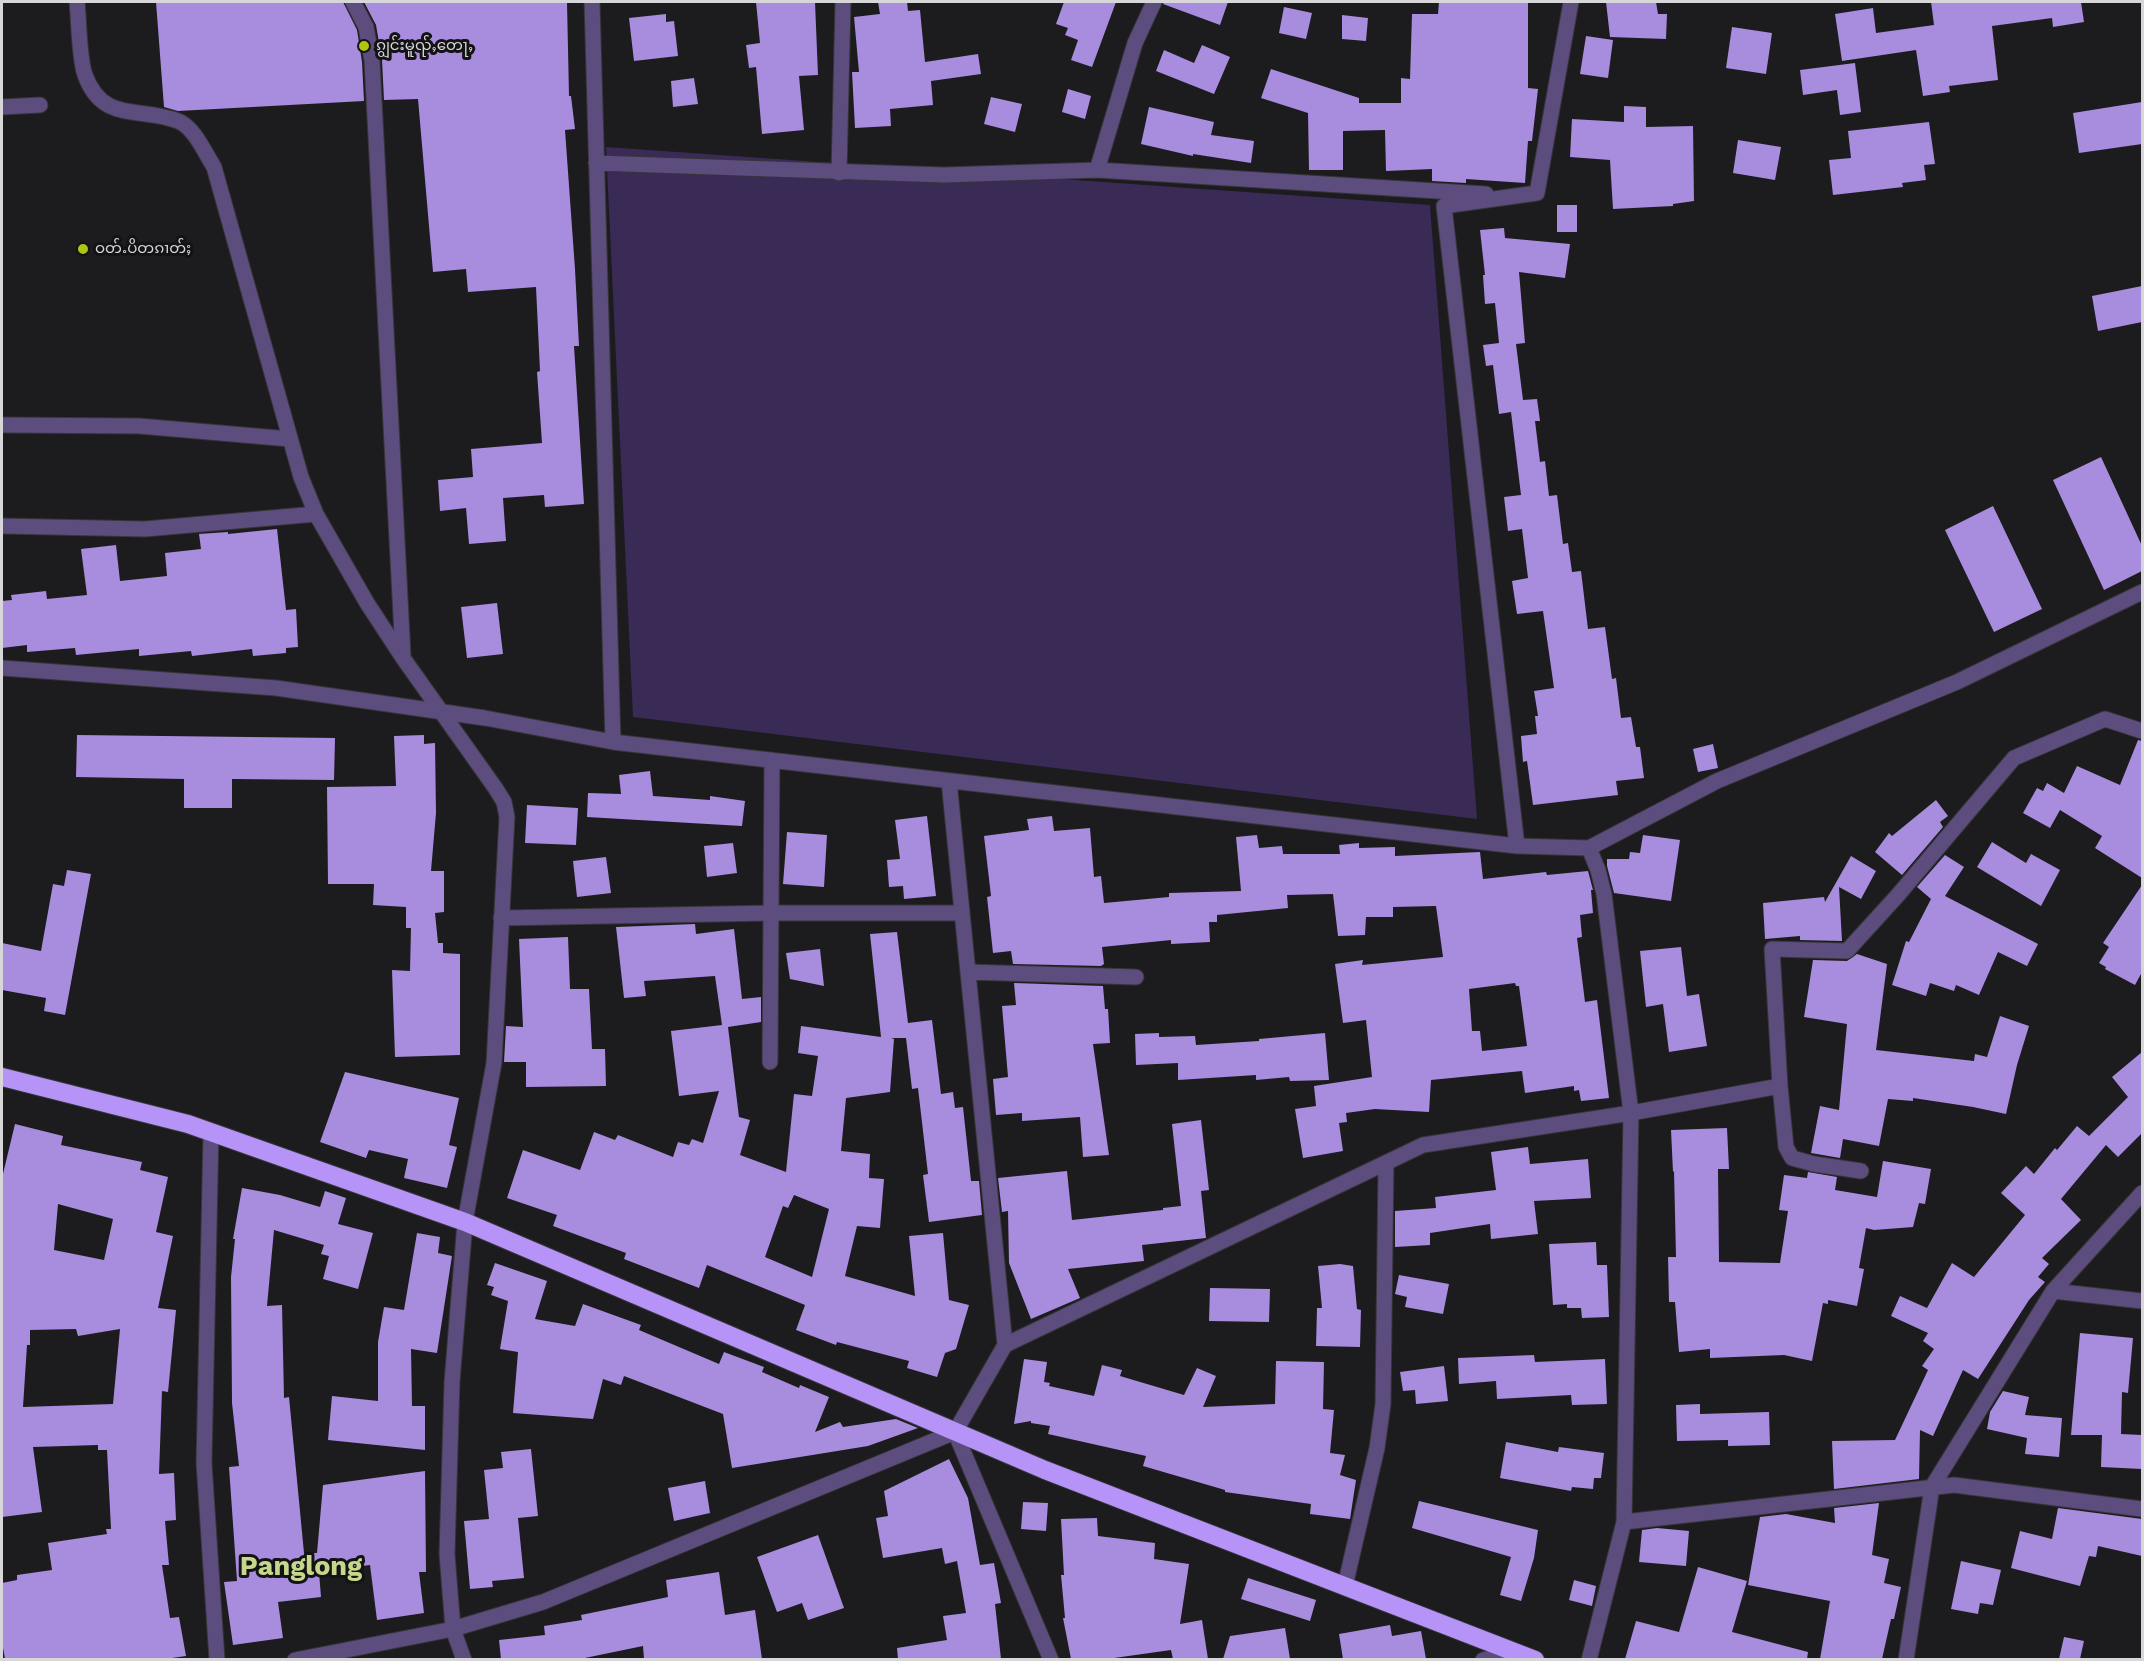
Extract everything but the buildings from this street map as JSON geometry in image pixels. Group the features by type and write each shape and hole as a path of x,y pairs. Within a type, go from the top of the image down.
{"highway":[{"path":"2,1077 188,1124 465,1222 1045,1470 1535,1659"}],"street":[{"path":"77,2 84,73 96,96 110,107 179,121 193,133 214,167 301,477 316,514 367,603 504,802 507,817 494,1063 465,1222 452,1382 447,1554 453,1629 464,1659"},
{"path":"353,2 366,27 372,61 403,658"},
{"path":"592,2 613,742"},
{"path":"839,173 843,2"},
{"path":"1097,170 1135,43 1154,2"},
{"path":"1517,846 1444,206 1537,193 1571,2"},
{"path":"2,107 40,105"},
{"path":"596,163 944,175 1097,170 1520,196"},
{"path":"2,425 139,426 290,439"},
{"path":"2,526 145,529 316,514"},
{"path":"2,668 276,688 442,713 485,717 613,742 1517,846 1588,848 1717,781 1957,682 2142,592"},
{"path":"1861,1171 1814,1164 1792,1158 1786,1147 1772,949 1847,951 1904,888 2014,758 2105,719 2142,731"},
{"path":"770,1062 772,760"},
{"path":"949,781 1005,1345"},
{"path":"1588,848 1598,870 1604,894 1631,1113 1624,1522 1589,1659"},
{"path":"501,918 771,913 962,913"},
{"path":"968,972 1136,977"},
{"path":"295,1659 453,1629 543,1602 955,1432 1005,1345 1423,1145 1631,1113 1780,1086"},
{"path":"211,1132 204,1463 217,1659"},
{"path":"1345,1586 1377,1448 1383,1404 1386,1163"},
{"path":"1906,1659 1932,1487 2053,1291 2142,1193"},
{"path":"2053,1291 2142,1301"},
{"path":"955,1432 1051,1659"},
{"path":"1624,1522 1954,1485 2142,1509"},
{"path":"1483,1659 1514,1652"}],"shaded area":[{"path":"606,147 1430,205 1477,819 633,717"}],"place":[{"name":"ၵျွင်းမူၺ်ႇတေႃႇ","path":"364,46"},
{"name":"ဝတ်ႉပိတၵၢတ်ႈ","path":"83,249"}],"district":[{"name":"Panglong","path":"301,1567"}]}
